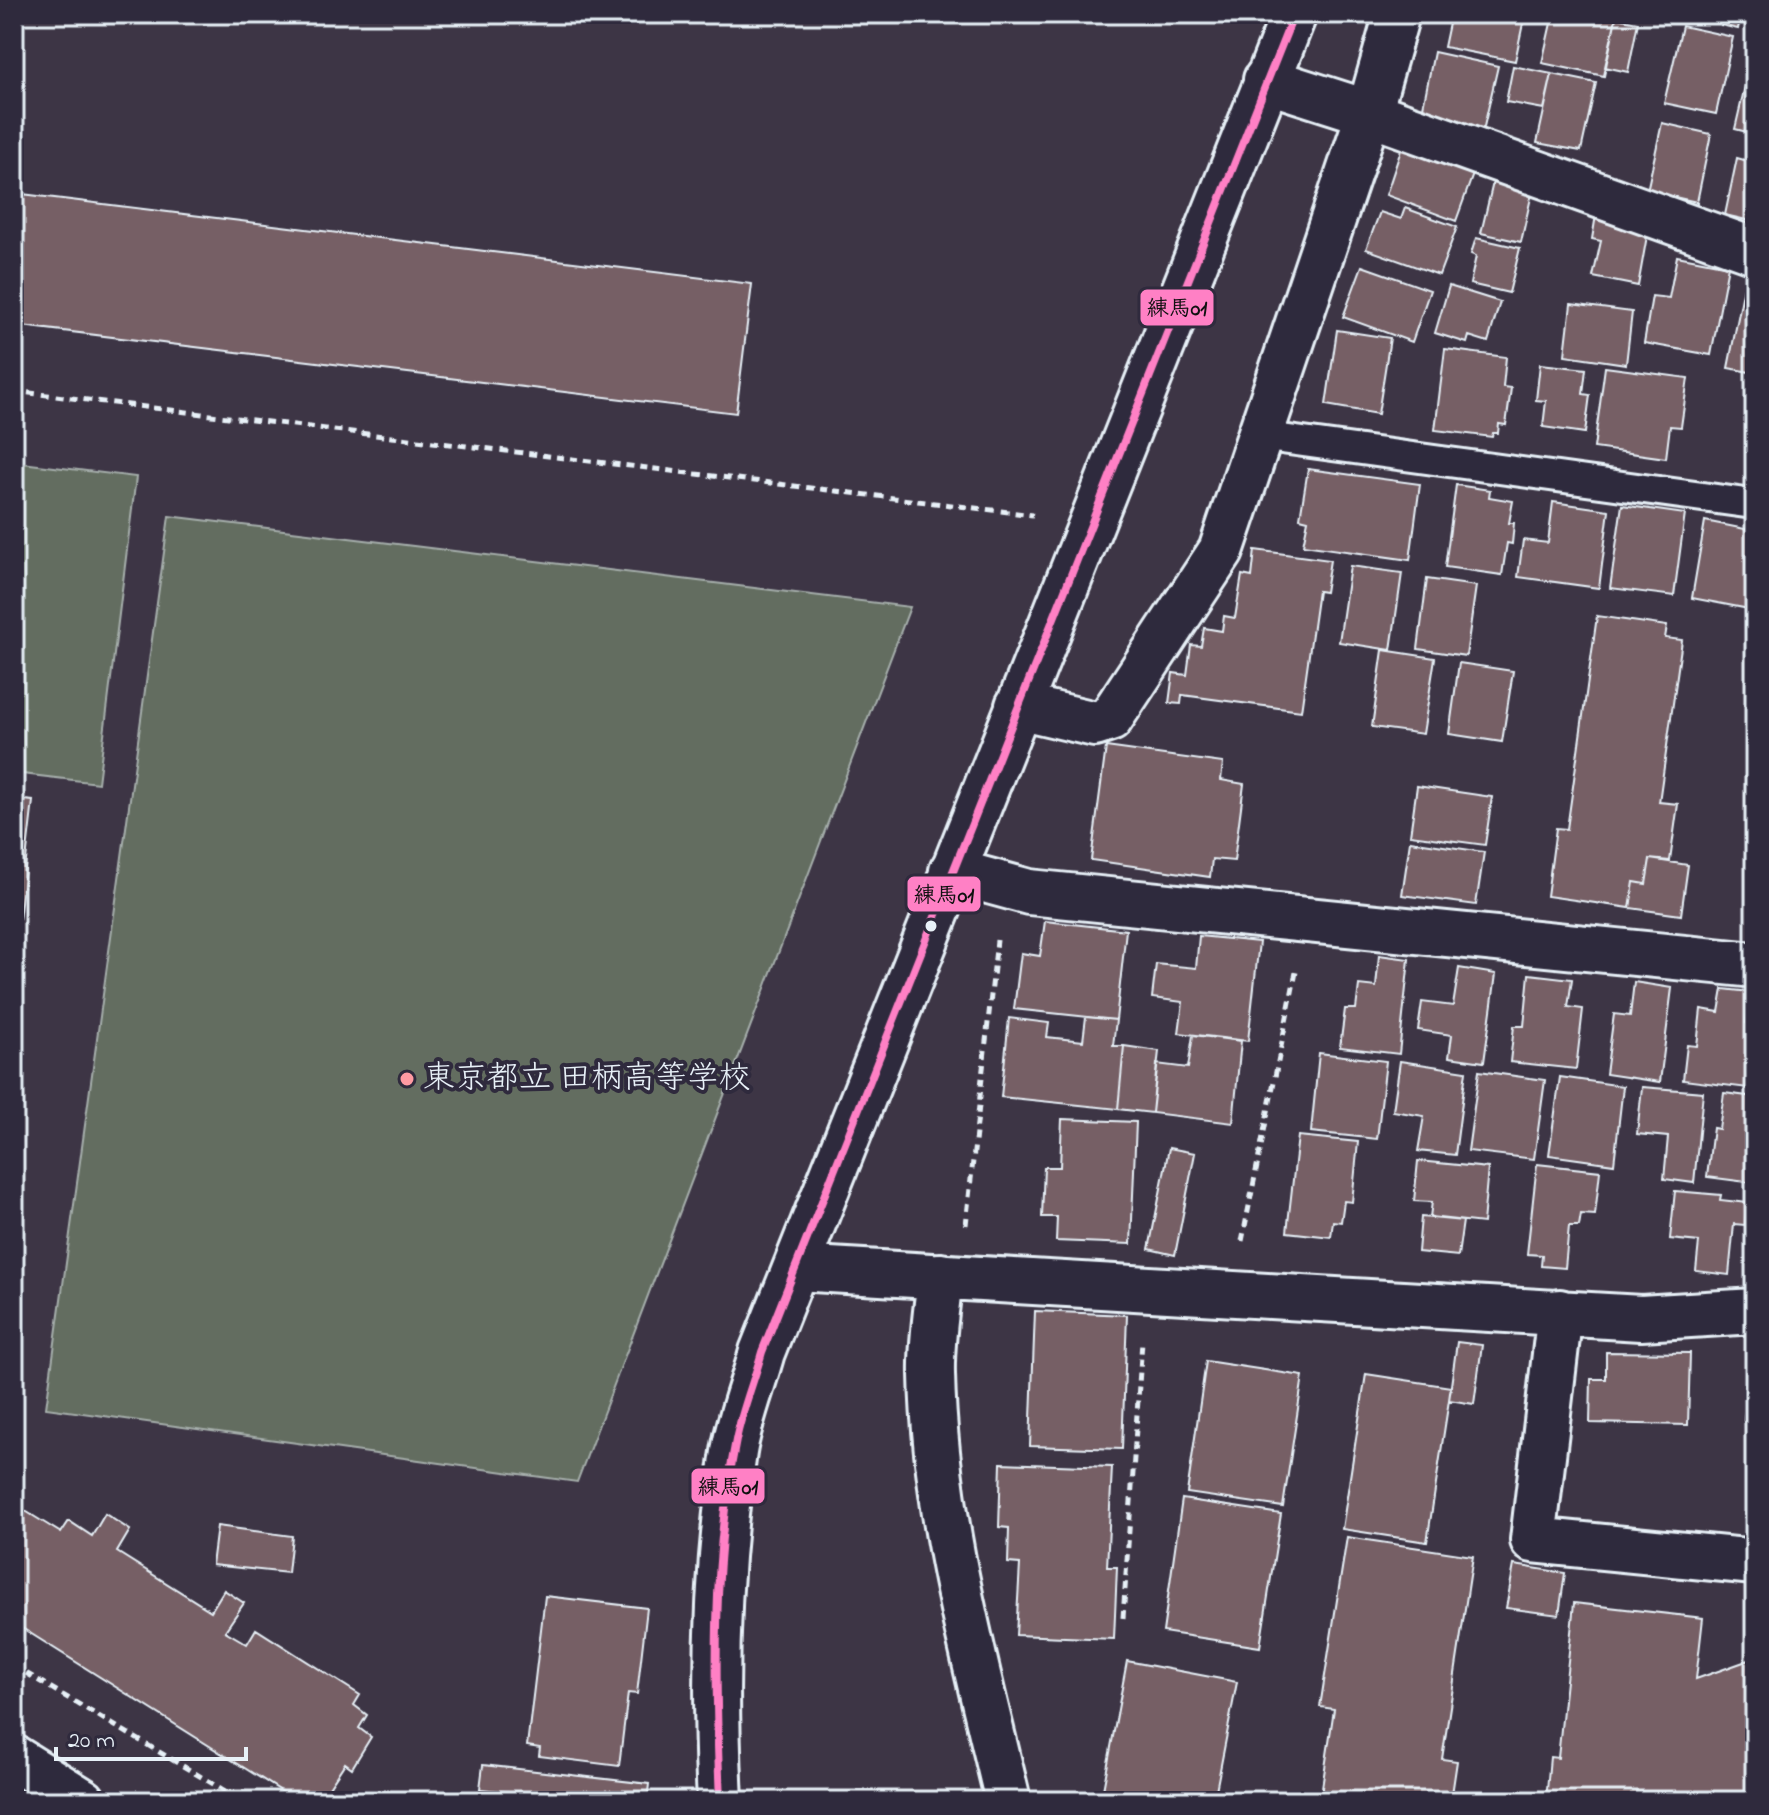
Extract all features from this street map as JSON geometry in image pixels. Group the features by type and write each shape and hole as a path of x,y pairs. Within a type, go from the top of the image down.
{"street":[{"path":"720,1801 715,1710 719,1583 734,1449 762,1352 1294,14"},
{"path":"1018,706 1095,724 1110,719 1221,551 1369,113 1397,14"},
{"path":"1266,80 1369,113 1755,251"},
{"path":"952,871 1029,892 1755,965"},
{"path":"796,1268 1641,1318 1755,1311"},
{"path":"950,1277 931,1370 936,1459 954,1568 1008,1801"},
{"path":"1560,1312 1533,1540 1755,1562"},
{"path":"14,1758 83,1801"}],"lane":[{"path":"1260,436 1753,504"}],"path":[{"path":"14,391 1041,516"},
{"path":"950,1277 996,944 1009,886"},
{"path":"1232,1293 1306,920"},
{"path":"1123,1618 1145,1289"},
{"path":"14,1666 242,1801"}],"green space":[{"path":"14,462 136,477 98,783 14,773"},
{"name":"東京都立 田柄高等学校","path":"169,516 910,607 577,1482 46,1408"}],"building":[{"path":"1451,14 1525,14 1515,61 1444,47"},
{"path":"1553,14 1598,14 1616,18 1604,76 1542,63"},
{"path":"1723,14 1741,14 1738,29 1721,25"},
{"path":"1616,18 1638,22 1628,72 1605,67"},
{"path":"1682,26 1733,37 1716,114 1664,103"},
{"path":"1434,52 1498,66 1483,131 1421,117"},
{"path":"1513,66 1552,74 1544,109 1506,102"},
{"path":"1748,73 1755,74 1755,134 1735,129"},
{"path":"1552,74 1596,83 1581,151 1537,143"},
{"path":"1662,123 1711,134 1697,202 1647,191"},
{"path":"1405,138 1477,163 1456,221 1386,195"},
{"path":"1737,158 1755,163 1755,222 1725,215"},
{"path":"1495,174 1534,184 1521,242 1481,233"},
{"path":"14,193 752,284 736,413 14,325"},
{"path":"1405,208 1457,227 1439,275 1366,249 1380,212 1401,219"},
{"path":"1597,209 1650,219 1638,286 1593,277 1601,241 1592,239"},
{"path":"1476,238 1520,248 1509,293 1470,284 1476,256 1471,254"},
{"path":"1677,256 1728,266 1711,355 1644,343 1652,296 1669,298"},
{"path":"1362,266 1430,290 1412,342 1343,317"},
{"path":"1746,277 1755,279 1755,373 1728,368"},
{"path":"1449,286 1500,302 1488,342 1469,336 1467,343 1435,333"},
{"path":"1571,304 1632,312 1626,364 1565,355"},
{"path":"1337,330 1390,338 1378,414 1326,405"},
{"path":"1445,349 1506,357 1503,387 1511,388 1506,425 1499,424 1498,433 1493,433 1492,437 1435,430"},
{"path":"1540,364 1586,369 1583,394 1590,395 1585,433 1543,427 1546,401 1536,400"},
{"path":"1605,367 1688,378 1681,427 1670,426 1666,458 1594,448"},
{"path":"1308,469 1420,484 1410,560 1303,545 1308,520 1300,518"},
{"path":"1456,485 1490,490 1489,497 1513,501 1509,523 1514,523 1512,544 1507,543 1502,575 1445,567"},
{"path":"1553,502 1609,510 1599,588 1518,577 1523,540 1548,543"},
{"path":"1622,505 1685,514 1674,596 1610,588"},
{"path":"1705,521 1755,531 1755,580 1749,609 1692,598"},
{"path":"1255,550 1330,560 1325,592 1318,591 1301,711 1182,695 1181,704 1169,703 1173,673 1187,675 1191,645 1201,646 1204,628 1222,631 1224,616 1235,618 1242,575 1252,577"},
{"path":"1350,566 1402,573 1391,650 1339,642"},
{"path":"1427,579 1476,586 1466,656 1418,649"},
{"path":"1597,616 1667,626 1665,638 1682,640 1659,802 1678,804 1670,861 1650,859 1646,884 1634,882 1630,908 1547,896 1556,828 1567,829"},
{"path":"1383,650 1435,658 1423,734 1372,727"},
{"path":"1459,663 1513,671 1502,742 1449,734"},
{"path":"1106,747 1223,763 1221,780 1244,784 1234,861 1212,859 1210,877 1091,860"},
{"path":"1417,786 1492,797 1485,845 1410,835"},
{"path":"14,799 33,801 14,963"},
{"path":"1410,841 1484,852 1476,905 1402,895"},
{"path":"1650,859 1688,865 1681,915 1630,908 1634,882 1646,884"},
{"path":"1045,921 1126,930 1116,1020 1014,1009 1021,953 1040,956"},
{"path":"1199,936 1259,942 1248,1041 1179,1033 1183,1002 1152,998 1156,964 1196,968"},
{"path":"1379,955 1409,959 1399,1054 1340,1047 1345,1009 1356,1009 1359,985 1376,987"},
{"path":"1459,968 1496,974 1484,1062 1449,1057 1452,1035 1418,1030 1422,1002 1453,1006"},
{"path":"1529,974 1572,979 1568,1007 1583,1009 1576,1069 1510,1062 1514,1026 1524,1026"},
{"path":"1634,982 1672,988 1660,1082 1606,1074 1614,1014 1630,1016"},
{"path":"1723,989 1750,992 1746,1023 1755,1024 1755,1029 1748,1088 1683,1080 1687,1045 1697,1046 1701,1009 1719,1012"},
{"path":"1086,1017 1116,1020 1113,1046 1124,1046 1118,1109 1001,1097 1009,1018 1049,1023 1047,1037 1083,1041"},
{"path":"1193,1035 1241,1041 1233,1123 1152,1113 1157,1064 1188,1068"},
{"path":"1124,1046 1159,1051 1152,1113 1118,1109"},
{"path":"1319,1053 1386,1061 1377,1139 1311,1132"},
{"path":"1400,1061 1466,1071 1455,1155 1418,1151 1424,1116 1393,1111"},
{"path":"1479,1071 1545,1080 1534,1159 1468,1151"},
{"path":"1560,1077 1623,1086 1614,1164 1549,1155"},
{"path":"1642,1087 1703,1092 1694,1183 1664,1179 1668,1137 1637,1134"},
{"path":"1724,1093 1755,1097 1755,1183 1707,1177 1713,1128 1719,1129"},
{"path":"1062,1119 1136,1122 1131,1244 1056,1241 1057,1217 1042,1217 1044,1167 1060,1167"},
{"path":"1298,1136 1358,1142 1352,1202 1344,1201 1341,1222 1333,1221 1331,1237 1287,1232"},
{"path":"1169,1148 1195,1153 1175,1255 1149,1249"},
{"path":"1418,1161 1488,1168 1483,1223 1430,1217 1432,1202 1414,1201"},
{"path":"1537,1164 1600,1171 1595,1215 1581,1214 1579,1226 1569,1226 1565,1268 1541,1266 1542,1255 1527,1254"},
{"path":"1675,1191 1721,1195 1720,1200 1747,1203 1745,1225 1734,1224 1729,1275 1696,1271 1699,1242 1670,1239"},
{"path":"1421,1217 1463,1221 1458,1256 1418,1252"},
{"path":"1035,1311 1127,1315 1122,1449 1030,1446"},
{"path":"1755,1338 1755,1421 1744,1420"},
{"path":"1457,1342 1482,1345 1474,1404 1449,1400"},
{"path":"1606,1352 1690,1353 1688,1425 1590,1423 1591,1379 1606,1379"},
{"path":"1206,1361 1303,1376 1283,1507 1187,1493"},
{"path":"1366,1374 1451,1387 1427,1542 1342,1529"},
{"path":"1001,1463 1112,1467 1107,1567 1117,1567 1114,1639 1016,1635 1020,1564 1008,1563 1009,1528 999,1527"},
{"path":"1182,1499 1281,1514 1260,1647 1163,1632"},
{"path":"14,1504 61,1533 69,1521 92,1536 105,1514 130,1530 117,1552 211,1611 224,1590 244,1603 225,1631 247,1644 256,1629 360,1695 354,1705 367,1715 359,1728 371,1737 352,1768 345,1763 320,1801 297,1801 14,1623"},
{"path":"217,1526 292,1536 288,1573 212,1565"},
{"path":"1347,1537 1473,1556 1442,1759 1457,1761 1451,1801 1320,1801 1334,1709 1320,1707"},
{"path":"1514,1565 1565,1573 1559,1615 1506,1608"},
{"path":"545,1596 647,1608 637,1694 628,1693 619,1766 539,1756 540,1748 527,1746"},
{"path":"1574,1603 1703,1618 1696,1679 1755,1658 1755,1798 1738,1796 1737,1801 1546,1801 1550,1757 1558,1758"},
{"path":"1127,1661 1237,1682 1214,1801 1101,1801"},
{"path":"483,1765 649,1784 647,1801 507,1801 508,1792 480,1789"}],"transit line":[{"name":"練馬01","path":"720,1801 717,1620 723,1529 736,1440 762,1352 1294,14"}],"place":[{"name":"東京都立 田柄高等学校","path":"407,1079"}]}
